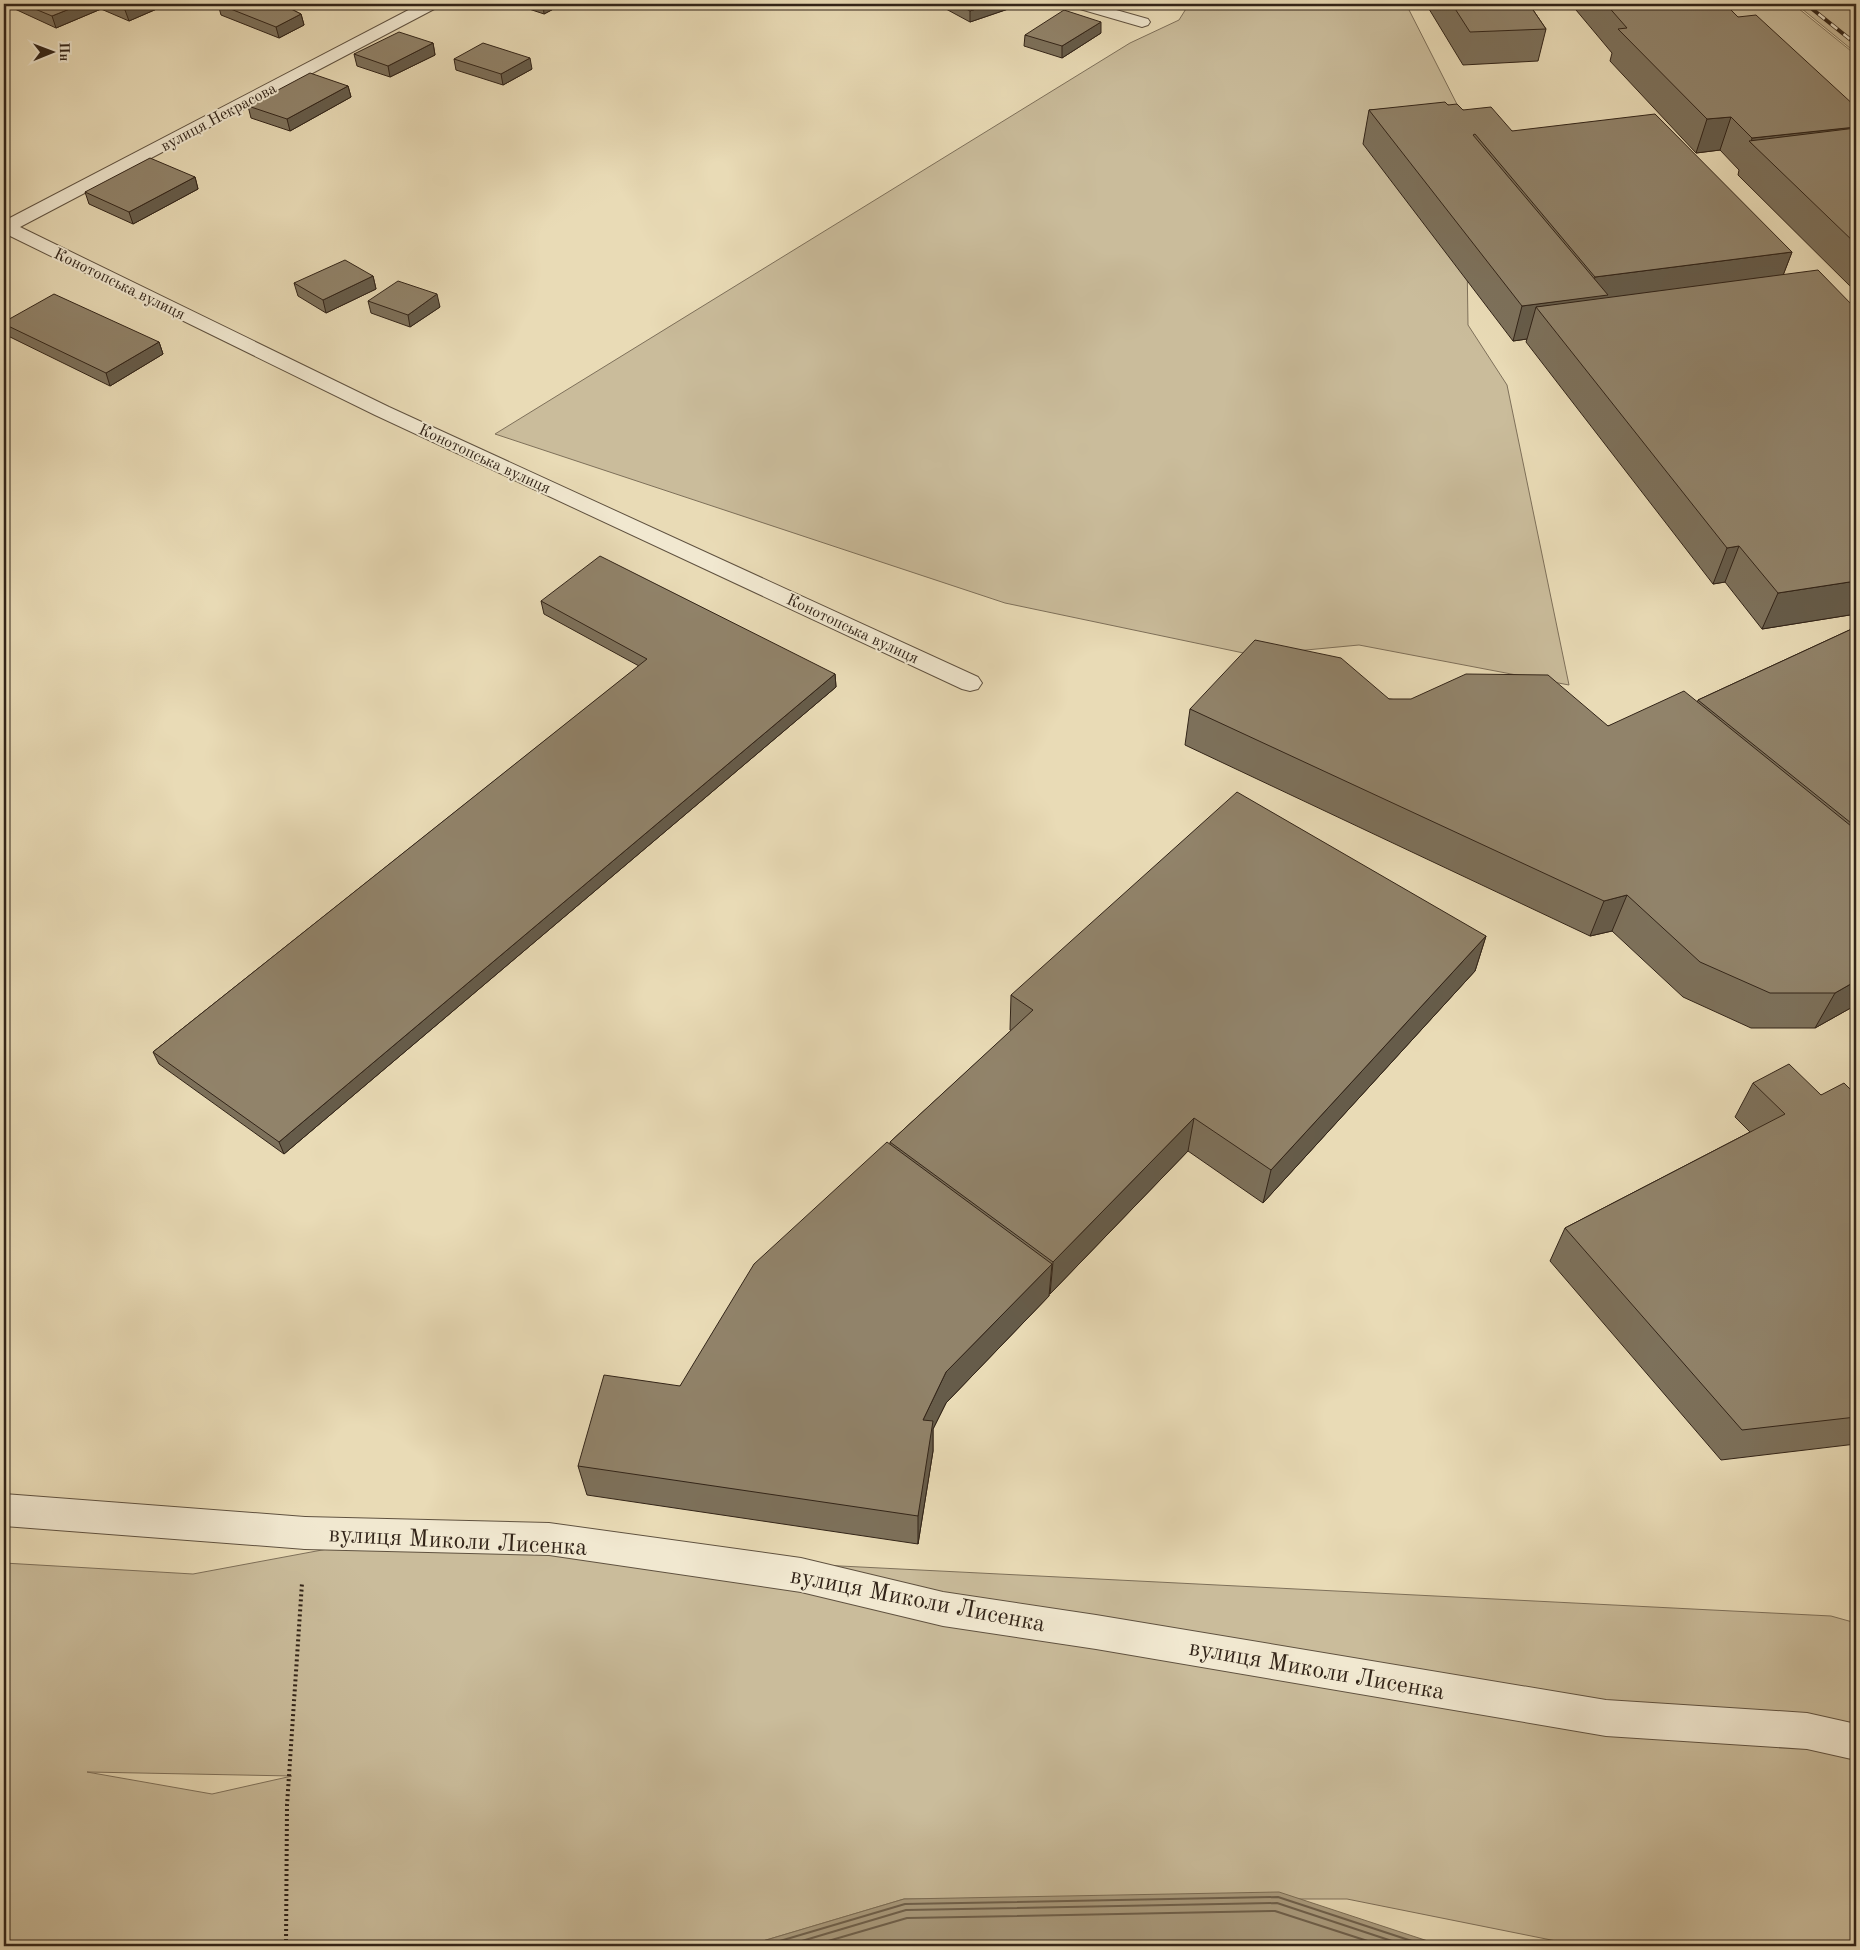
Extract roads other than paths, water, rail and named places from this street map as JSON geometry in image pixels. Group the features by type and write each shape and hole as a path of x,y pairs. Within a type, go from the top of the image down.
{"street":[{"name":"вулиця Некрасова","path":"4,227 432,4"},
{"path":"1079,4 1142,22"},
{"name":"Конотопська вулиця","path":"4,227 382,411 970,683"},
{"name":"вулиця Миколи Лисенка","path":"4,1510 305,1533 550,1539 801,1575 943,1609 1106,1633 1606,1718 1807,1731 1856,1742"}],"water":[{"path":"1279,1892 1443,1946 746,1946 904,1899"}],"railway":[{"path":"1806,4 1856,44"}]}
